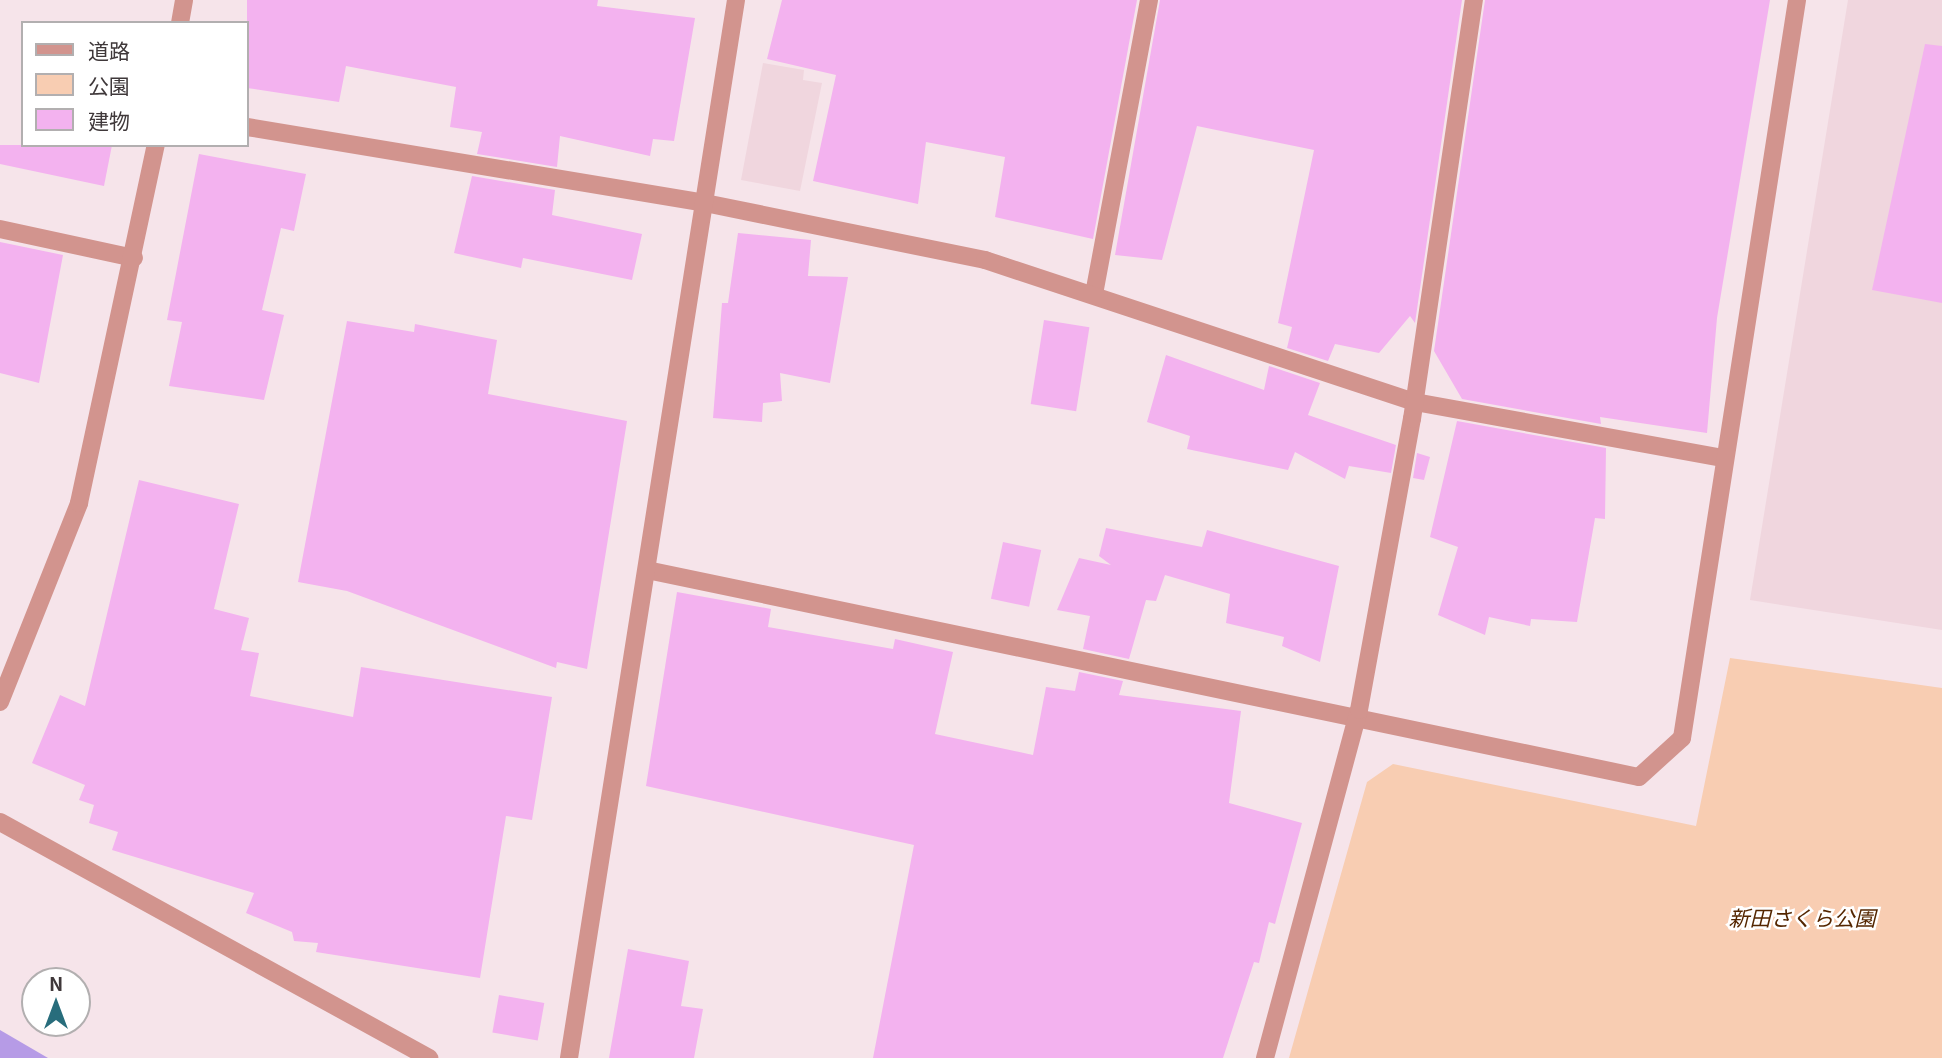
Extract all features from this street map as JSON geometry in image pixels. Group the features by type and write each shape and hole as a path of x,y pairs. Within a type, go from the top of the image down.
{"street":[{"path":"180,21 184,0"},
{"path":"569,1058 736,0"},
{"path":"1094,294 1149,0"},
{"path":"1265,1058 1357,723 1415,402 1474,0"},
{"path":"647,570 1129,669 1357,723 1639,777 1682,738 1722,458 1797,0"},
{"path":"248,127 705,203 985,260 1415,402 1722,458"},
{"path":"0,702 79,503 134,258 156,147"},
{"path":"0,229 134,258"},
{"path":"0,822 429,1058"}],"shaded area":[{"path":"1848,0 1942,0 1942,630 1750,600"},
{"path":"763,63 804,70 803,80 822,83 800,191 741,180"},
{"path":"0,1030 48,1058 0,1058"}],"green space":[{"name":"新田さくら公園","path":"1730,658 1942,688 1942,1058 1289,1058 1367,782 1393,764 1696,826"}],"building":[{"path":"247,0 598,0 597,6 695,18 674,141 653,139 650,156 560,136 557,167 477,154 482,132 450,127 456,87 346,66 339,102 248,88"},
{"path":"782,0 1137,0 1093,239 995,217 1005,157 926,142 918,204 813,181 836,75 767,59"},
{"path":"1160,0 1462,0 1415,323 1410,316 1379,353 1335,344 1328,361 1287,348 1292,327 1278,323 1314,150 1197,126 1162,260 1115,255"},
{"path":"1485,0 1770,0 1717,318 1707,433 1600,417 1601,424 1462,399 1434,351"},
{"path":"1925,44 1942,46 1942,303 1872,290"},
{"path":"0,145 112,147 104,186 0,164"},
{"path":"199,154 306,174 294,231 281,228 262,310 284,315 264,400 169,386 182,322 167,320"},
{"path":"472,176 555,190 552,215 642,234 632,280 523,258 521,268 454,253"},
{"path":"738,233 811,240 808,276 848,277 830,383 780,373 782,401 763,403 762,422 713,418 722,303 728,303"},
{"path":"0,242 63,255 39,383 0,373"},
{"path":"1044,320 1089,327 1076,411 1031,404"},
{"path":"347,321 414,332 415,324 497,340 488,394 627,421 587,669 557,662 556,668 347,591 298,582"},
{"path":"1166,355 1264,390 1269,366 1320,383 1308,415 1396,445 1391,473 1349,466 1345,479 1295,452 1288,470 1187,449 1190,436 1147,422"},
{"path":"1457,421 1606,448 1605,519 1595,518 1577,622 1531,619 1530,626 1489,617 1485,635 1438,615 1458,547 1430,537"},
{"path":"1417,453 1430,457 1424,480 1413,478"},
{"path":"139,480 239,504 214,609 249,618 241,650 259,653 250,696 353,717 361,667 552,697 532,820 506,816 480,978 316,952 318,943 294,941 292,932 246,913 254,893 112,850 118,832 89,823 94,805 79,800 85,785 32,763 60,695 85,706"},
{"path":"1106,528 1202,547 1207,530 1339,566 1320,662 1282,646 1284,637 1226,623 1230,594 1165,575 1156,601 1146,600 1129,659 1083,649 1090,616 1057,610 1079,558 1111,565 1099,556"},
{"path":"1003,542 1041,550 1029,607 991,599"},
{"path":"677,592 771,609 768,627 893,649 895,639 953,652 935,734 1033,755 1046,687 1075,691 1079,672 1123,681 1119,695 1241,711 1229,803 1302,823 1275,924 1269,922 1259,963 1254,962 1223,1058 873,1058 914,845 646,786"},
{"path":"628,949 689,961 681,1006 703,1009 694,1058 609,1058"},
{"path":"499,995 544,1003 538,1040 492,1032"}]}
